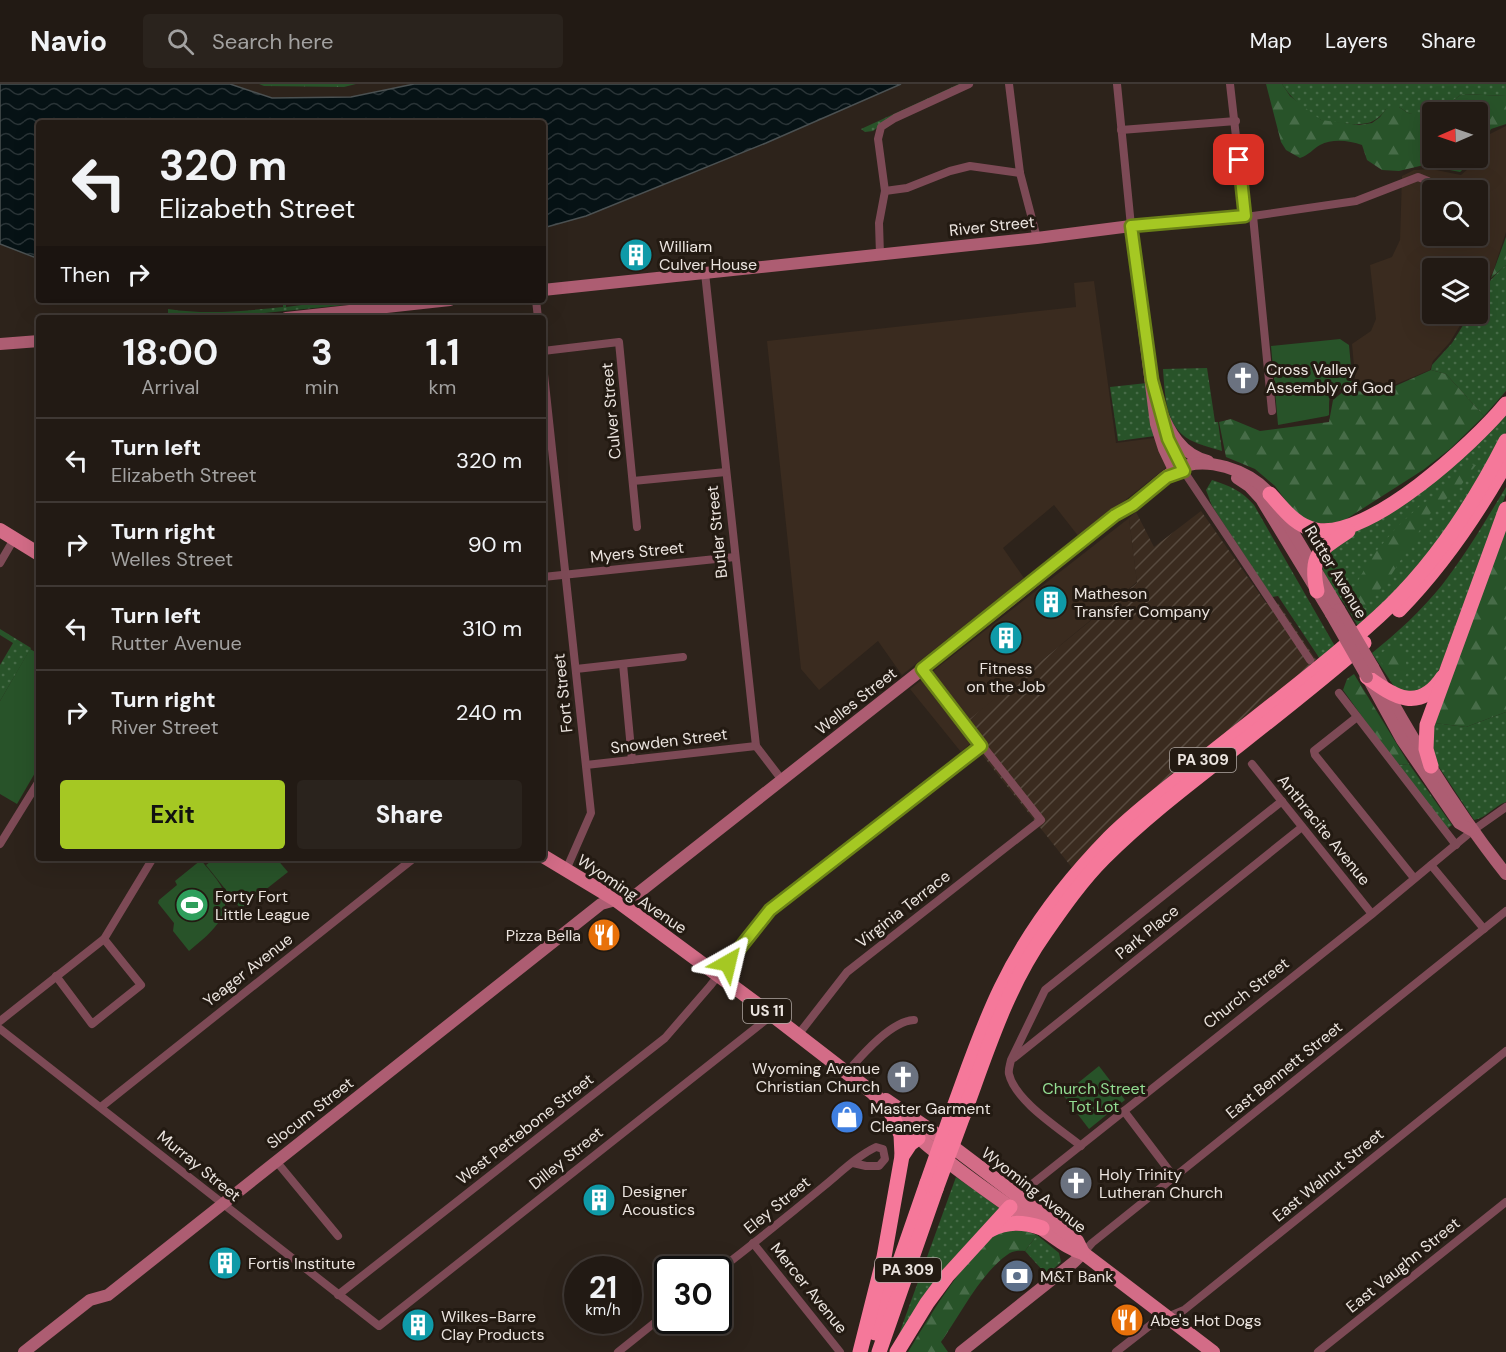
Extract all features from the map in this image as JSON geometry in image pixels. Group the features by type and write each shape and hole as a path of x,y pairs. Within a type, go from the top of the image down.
{"highway":[{"path":"1317,591 1314,568 1317,556 1326,546 1445,466 1467,447 1506,404"},
{"name":"PA 309","path":"870,1350 932,1186 1000,989 1036,925 1056,898 1110,837 1380,615 1418,575 1455,527 1506,441"},
{"name":"PA 309","path":"957,1115 1020,975 1044,934 1078,888 1102,860 1138,826 1382,628 1446,557 1480,508 1506,463"},
{"path":"1270,494 1294,520 1309,528 1331,531 1361,523"},
{"path":"1431,766 1426,749 1427,725 1506,509"},
{"path":"1370,672 1388,693 1406,698 1426,693 1438,684 1449,667"},
{"path":"870,1350 902,1156 901,1135 891,1113"},
{"path":"902,1156 907,1147 926,1135"},
{"path":"897,1352 937,1288 1014,1202"},
{"path":"988,1231 1013,1223 1041,1228"}],"main road":[{"path":"0,530 36,552"},
{"name":"Wyoming Avenue","path":"546,858 616,900 719,975 847,1072 873,1093 891,1113 926,1135 1014,1202 1077,1241 1083,1253"},
{"name":"Wyoming Avenue","path":"873,1093 897,1106 926,1135"},
{"name":"Wyoming Avenue","path":"1014,1202 1041,1228 1070,1249 1083,1253 1213,1352"}],"street":[{"path":"880,255 879,223 885,191 878,139 881,127 895,118 969,84"},
{"path":"1009,84 1020,173 1036,238"},
{"path":"1117,84 1131,226 1152,380 1177,471"},
{"path":"1230,84 1249,216 1272,411"},
{"path":"1121,130 1236,121"},
{"path":"885,191 907,188 950,171 970,166 1020,173"},
{"name":"River Street","path":"546,290 1131,226 1249,216 1356,201 1419,177 1426,180"},
{"name":"Butler Street","path":"705,273 756,746"},
{"path":"313,315 423,303"},
{"path":"0,344 36,341"},
{"name":"Culver Street","path":"546,351 619,342 637,527"},
{"path":"1152,380 1156,424 1164,449 1177,471 1310,660"},
{"path":"1159,408 1170,431 1184,448 1200,459 1229,468"},
{"name":"Fort Street","path":"546,409 591,813 566,870"},
{"name":"Rutter Avenue","path":"1177,471 1200,464 1229,468 1256,480 1270,494 1314,568 1335,612 1370,672 1402,740 1452,814 1459,823 1472,831"},
{"name":"Rutter Avenue","path":"1177,471 1201,469 1218,471 1236,477 1249,486 1261,499 1317,591 1335,612"},
{"path":"546,472 554,471"},
{"name":"Welles Street","path":"616,900 637,894 1115,515 1133,505 1177,471"},
{"name":"Culver Street","path":"633,481 726,472"},
{"path":"0,563 14,539"},
{"name":"Myers Street","path":"546,577 735,557"},
{"path":"576,669 683,657"},
{"path":"623,664 632,760"},
{"path":"922,669 981,746"},
{"path":"1339,693 1456,845"},
{"name":"Rutter Avenue","path":"1388,693 1472,831 1506,874"},
{"path":"1357,717 1320,745 1314,751 1315,755 1414,878"},
{"path":"756,746 782,780"},
{"name":"Snowden Street","path":"586,765 756,746"},
{"name":"Virginia Terrace","path":"798,1035 847,972 1041,820 981,746"},
{"name":"West Pettebone Street","path":"338,1295 665,1038 770,910 981,746"},
{"name":"Anthracite Avenue","path":"1252,764 1372,914"},
{"path":"0,844 36,786"},
{"path":"1081,1146 1023,1099 1014,1087 1009,1072 1011,1060 1045,990 1282,801"},
{"name":"Church Street","path":"1014,1202 1472,831 1506,807"},
{"name":"Park Place","path":"1011,1060 1302,827"},
{"path":"0,1021 104,939 151,861"},
{"name":"Yeager Avenue","path":"101,1107 410,861"},
{"path":"1431,865 1484,929"},
{"name":"Slocum Street","path":"24,1352 90,1300 108,1294 601,904 616,900"},
{"name":"East Bennett Street","path":"1083,1253 1092,1243 1506,911"},
{"path":"56,976 92,1024 141,985 104,939"},
{"name":"Dilley Street","path":"380,1326 772,1015"},
{"path":"847,1072 874,1044 897,1026 905,1021 915,1020"},
{"path":"1030,1021 1044,1035"},
{"name":"Murray Street","path":"0,1029 380,1326"},
{"name":"East Walnut Street","path":"1116,1352 1153,1323 1182,1311 1506,1051"},
{"path":"1124,1111 1174,1177"},
{"path":"276,1161 338,1236"},
{"name":"Eley Street","path":"732,1260 853,1163"},
{"name":"East Vaughn Street","path":"1318,1352 1506,1202"},
{"name":"Mercer Avenue","path":"753,1243 840,1352"},
{"path":"961,1352 1083,1253"},
{"path":"618,1352 654,1323"}],"shaded area":[{"path":"1506,126 1506,232 1493,272 1488,280 1488,258 1422,258 1422,324 1461,324 1450,342 1433,361 1430,370 1382,390 1356,388 1352,344 1371,331 1376,319 1370,265 1392,257 1400,240 1402,176 1414,170 1431,169 1461,175 1469,168 1488,168 1490,134"},
{"path":"1094,281 1116,443 1154,438 1167,467 1079,537 1054,505 1003,548 1024,578 902,675 878,641 819,690 801,669 767,341 1076,307 1074,283"},
{"path":"1201,511 1266,603 1278,603 1317,661 1073,869 960,727 1137,583 1129,518 1136,512 1154,547"},
{"path":"1129,518 1137,582 961,727 972,742 961,752 910,689"}],"green space":[{"path":"259,84 356,84 344,87 264,86"},
{"path":"959,84 971,84 884,122 873,131 865,132 861,129"},
{"path":"1266,84 1282,84 1290,96 1321,120 1359,125 1372,123 1392,106 1399,107 1408,113 1422,114 1422,165 1399,171 1382,170 1367,160 1362,145 1352,142 1330,141 1300,158 1286,150 1281,142"},
{"path":"1282,84 1506,84 1506,96 1462,94 1451,102 1422,102 1422,115 1420,116 1408,113 1399,107 1386,109 1376,119 1366,124 1321,120 1299,104"},
{"path":"1462,94 1506,96 1506,124 1491,129 1488,135 1488,102 1451,102"},
{"path":"1439,168 1464,168 1460,172"},
{"path":"1506,237 1506,265 1491,278"},
{"path":"1506,265 1506,391 1484,416 1446,374 1431,370 1432,365 1452,343 1464,324 1488,324 1488,284"},
{"path":"317,303 365,303 244,315 168,315 168,309 226,312 283,307 286,304 286,307"},
{"path":"1340,339 1349,345 1353,388 1332,392 1327,416 1278,425 1271,346"},
{"path":"1207,368 1222,451 1194,442 1182,434 1171,418 1166,399 1163,369"},
{"path":"1431,370 1446,374 1484,416 1450,449 1423,470 1340,523 1317,523 1304,520 1295,513 1275,486 1255,469 1226,457 1219,422 1231,419 1260,431 1329,422 1333,400 1344,391 1382,392"},
{"path":"1147,383 1155,436 1118,441 1110,387"},
{"path":"1506,413 1506,432 1477,485 1413,576 1359,628 1344,603 1326,580 1323,566 1327,553"},
{"path":"1470,464 1476,465 1459,488 1432,511 1388,580 1361,611 1347,600 1372,556 1396,528 1422,504 1439,494"},
{"path":"1212,480 1235,490 1254,505 1336,648 1320,659 1278,596 1272,597 1212,506 1206,490"},
{"path":"1506,487 1506,494 1451,644 1436,676 1429,684 1416,692 1397,691 1372,653 1409,621 1442,585 1468,549"},
{"path":"1506,528 1506,712 1466,727 1434,723"},
{"path":"0,629 31,648 0,701 0,665 13,643 0,635"},
{"path":"1390,647 1399,648 1403,654 1407,666 1405,676 1387,672 1379,658 1380,654"},
{"path":"30,649 36,652 36,771 17,804 0,794 0,701"},
{"path":"1354,674 1409,764 1397,765 1343,690 1347,679"},
{"path":"1506,712 1506,802 1474,820 1437,764 1432,748 1434,723 1466,727"},
{"path":"1409,764 1452,825 1447,829 1397,765"},
{"name":"Forty Fort Little League","path":"202,861 221,886 225,896 225,906 218,923 189,951 173,931 174,923 158,903 177,885 175,881"},
{"path":"211,861 279,861 288,872 241,909 206,865"},
{"name":"Church Street Tot Lot","path":"1099,1066 1125,1100 1089,1129 1063,1095"},
{"path":"956,1177 1002,1210 898,1337"},
{"path":"999,1231 1025,1231 1037,1235 1025,1251 1016,1251 1007,1255 988,1272 941,1342 948,1352 908,1352 961,1271 986,1242"},
{"path":"1037,1235 1059,1253 1061,1262 1049,1273 1045,1273 1025,1251"}],"water":[{"path":"0,84 230,84 272,98 351,97 414,84 901,84 766,143 586,216 546,227 546,120 36,120 36,258 0,244"}],"place":[{"name":"William Culver House","path":"636,255"},
{"name":"Cross Valley Assembly of God","path":"1243,378"},
{"name":"Matheson Transfer Company","path":"1051,602"},
{"name":"Fitness on the Job","path":"1006,638"},
{"name":"Forty Fort Little League","path":"192,905"},
{"name":"Pizza Bella","path":"604,935"},
{"name":"Wyoming Avenue Christian Church","path":"903,1077"},
{"name":"Master Garment Cleaners","path":"847,1117"},
{"name":"Holy Trinity Lutheran Church","path":"1076,1183"},
{"name":"Designer Acoustics","path":"599,1200"},
{"name":"Fortis Institute","path":"225,1263"},
{"name":"M&T Bank","path":"1017,1276"},
{"name":"Abe's Hot Dogs","path":"1127,1320"},
{"name":"Wilkes-Barre Clay Products","path":"418,1325"}],"route":[{"path":"728,963 770,910 981,746 922,669 1115,515 1133,505 1168,476 1184,471 1175,457 1163,425 1152,380 1131,226 1245,216 1239,160"}]}
